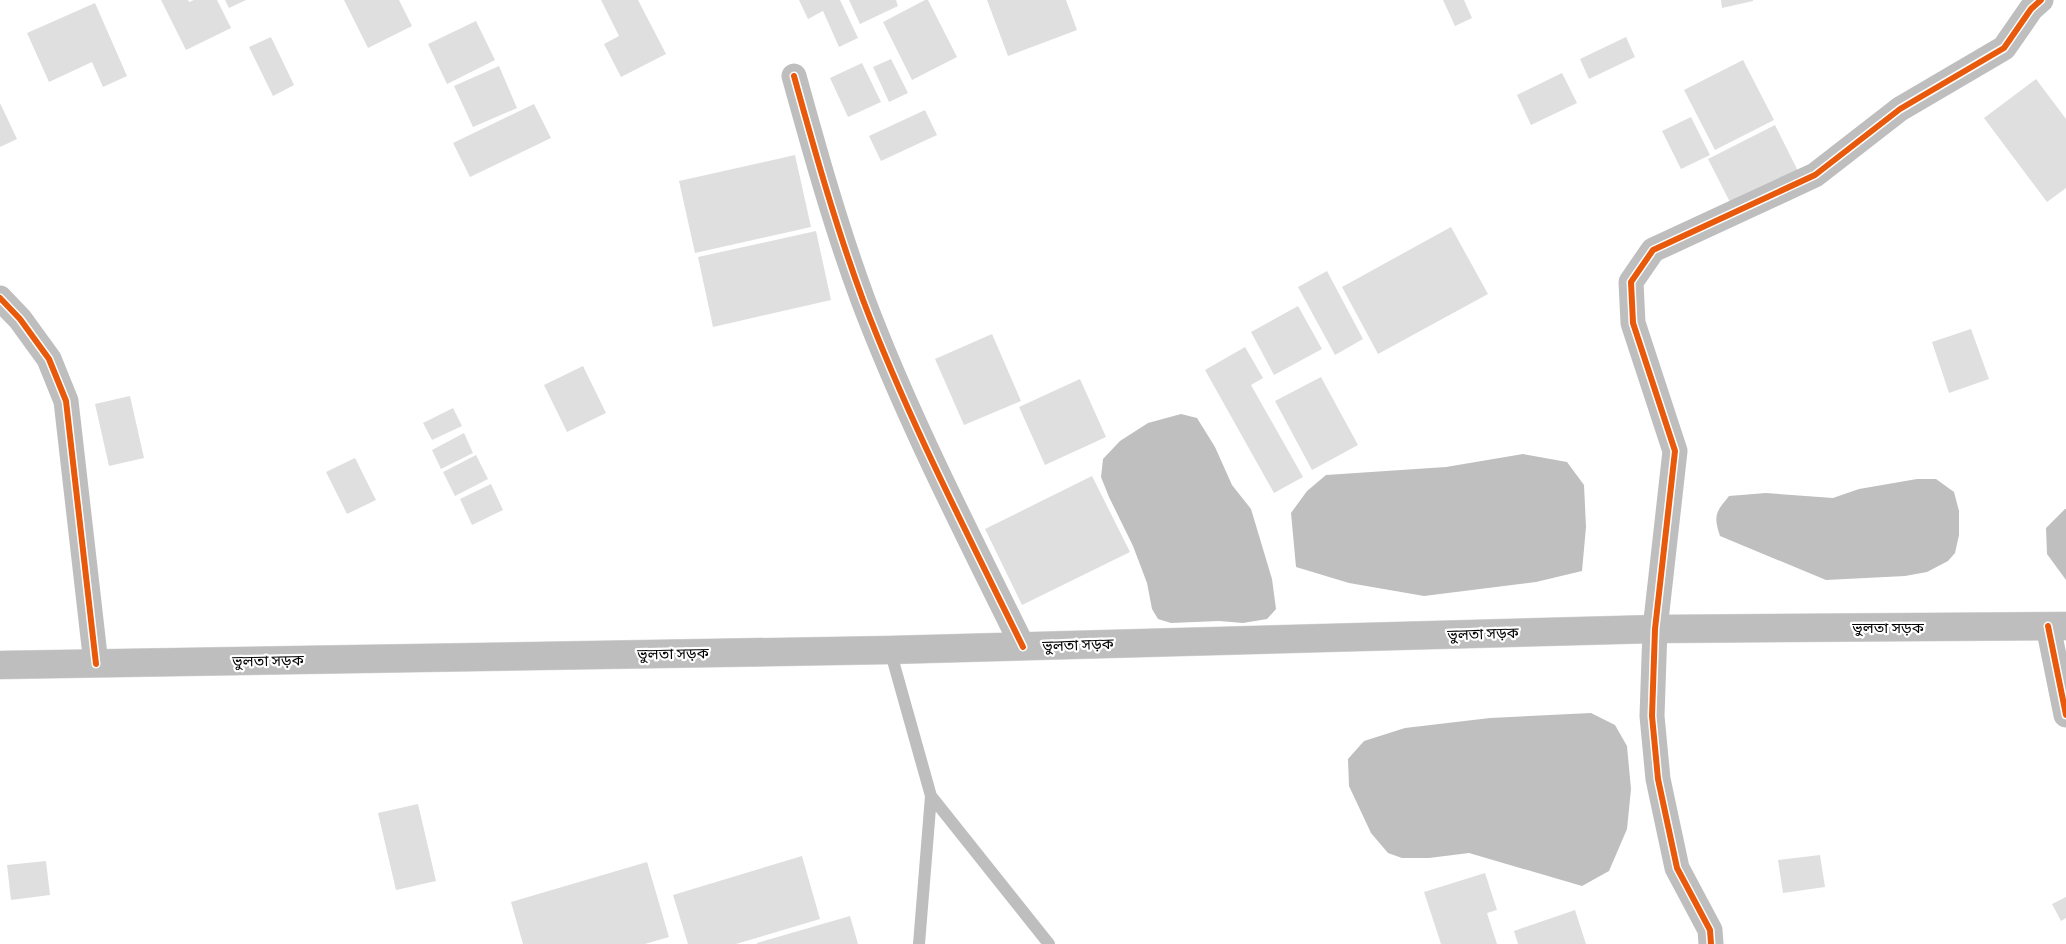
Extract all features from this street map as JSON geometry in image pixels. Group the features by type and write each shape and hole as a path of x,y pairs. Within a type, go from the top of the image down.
{"highway":[{"name":"ভুলতা সড়ক","path":"0,665 890,650 1654,629 2057,626"}],"street":[{"path":"1711,944 1710,930 1677,868 1658,779 1652,716 1654,629 1675,451 1633,323 1631,282 1653,250 1816,175 1900,109 2004,48 2031,9 2041,0"},
{"path":"794,76 831,208 863,300 891,369 1023,647"},
{"path":"0,298 20,319 49,359 66,401 96,664"},
{"path":"2057,626 2066,715"}],"lane":[{"path":"890,650 931,796 918,944"},
{"path":"931,796 1049,944"}],"shaded area":[{"path":"1181,414 1197,418 1215,447 1232,485 1251,509 1272,579 1276,609 1267,619 1243,623 1219,621 1171,623 1158,619 1152,609 1147,583 1133,546 1101,477 1103,459 1120,441 1148,423"},
{"path":"1523,454 1567,462 1584,485 1586,527 1582,571 1536,582 1424,596 1349,583 1296,567 1291,513 1307,491 1326,475 1446,467"},
{"path":"1917,479 1936,479 1954,492 1959,511 1959,535 1955,553 1948,561 1927,572 1905,576 1826,580 1720,536 1718,529 1717,514 1729,496 1766,493 1833,498 1859,489"},
{"path":"2065,509 2066,580 2047,554 2046,528"},
{"path":"1591,713 1615,725 1627,746 1631,789 1627,829 1609,871 1582,886 1469,853 1429,858 1402,858 1388,853 1371,833 1349,786 1348,759 1364,741 1405,728 1490,718"}],"building":[{"path":"161,0 188,0 189,2 194,0 217,0 231,28 186,50"},
{"path":"225,0 246,0 229,8"},
{"path":"344,0 399,0 412,26 368,48"},
{"path":"601,0 638,0 666,54 621,77 604,44 619,36"},
{"path":"799,0 840,0 858,38 839,47 823,11 808,19"},
{"path":"849,0 896,0 898,6 860,24"},
{"path":"928,0 957,57 912,80 883,22"},
{"path":"987,0 1066,0 1077,30 1008,56"},
{"path":"1443,0 1464,0 1472,18 1455,26"},
{"path":"1721,0 1753,0 1753,1 1722,8"},
{"path":"95,3 127,76 103,87 92,62 49,82 27,33"},
{"path":"476,21 495,60 447,84 428,44"},
{"path":"271,37 294,85 273,96 249,47"},
{"path":"1626,37 1635,57 1589,79 1580,59"},
{"path":"891,59 908,93 889,102 873,67"},
{"path":"1743,60 1774,120 1715,150 1684,90"},
{"path":"862,63 881,102 848,117 830,78"},
{"path":"499,66 517,108 473,127 454,86"},
{"path":"1562,73 1577,103 1531,125 1517,95"},
{"path":"2036,79 2066,119 2066,188 2047,202 1984,118"},
{"path":"0,103 17,139 0,147"},
{"path":"534,104 551,138 470,177 453,143"},
{"path":"925,110 937,135 881,161 869,136"},
{"path":"1691,117 1710,155 1681,169 1662,131"},
{"path":"1775,125 1799,173 1732,206 1708,159"},
{"path":"795,155 811,227 695,253 679,181"},
{"path":"1451,227 1488,294 1378,354 1342,287"},
{"path":"816,231 831,300 713,327 698,257"},
{"path":"1327,271 1363,339 1335,355 1298,287"},
{"path":"1298,306 1322,349 1274,375 1251,332"},
{"path":"1971,329 1989,379 1949,393 1932,342"},
{"path":"992,334 1021,401 964,425 935,359"},
{"path":"1245,347 1263,378 1251,385 1303,477 1274,493 1205,370"},
{"path":"583,366 606,413 567,432 544,385"},
{"path":"1321,377 1358,445 1312,470 1275,401"},
{"path":"1080,379 1106,437 1045,465 1019,407"},
{"path":"130,396 144,458 109,466 95,404"},
{"path":"453,408 462,426 432,440 423,423"},
{"path":"464,433 473,453 441,469 432,450"},
{"path":"476,455 488,479 455,496 443,472"},
{"path":"355,458 376,500 347,514 326,472"},
{"path":"1092,476 1130,552 1022,605 985,529"},
{"path":"491,484 503,510 472,525 460,499"},
{"path":"418,804 436,881 396,890 378,813"},
{"path":"1820,855 1825,887 1783,893 1778,860"},
{"path":"802,856 820,919 736,944 688,944 673,895"},
{"path":"46,861 50,895 11,900 7,865"},
{"path":"647,862 669,937 645,944 523,944 511,902"},
{"path":"1485,873 1497,910 1487,913 1497,944 1441,944 1424,892"},
{"path":"2066,897 2066,918 2061,921 2052,904"},
{"path":"1575,910 1586,944 1518,944 1514,931"},
{"path":"850,916 858,944 757,944 757,943"}],"cycle path":[{"path":"1711,944 1710,930 1677,868 1658,779 1652,716 1655,629 1675,451 1633,323 1631,282 1653,250 1815,175 1900,109 2004,48 2031,9 2041,0"},
{"path":"794,76 844,245 880,344 939,475 1023,647"},
{"path":"0,298 20,319 49,359 66,401 96,664"},
{"path":"2048,626 2066,715"}]}
